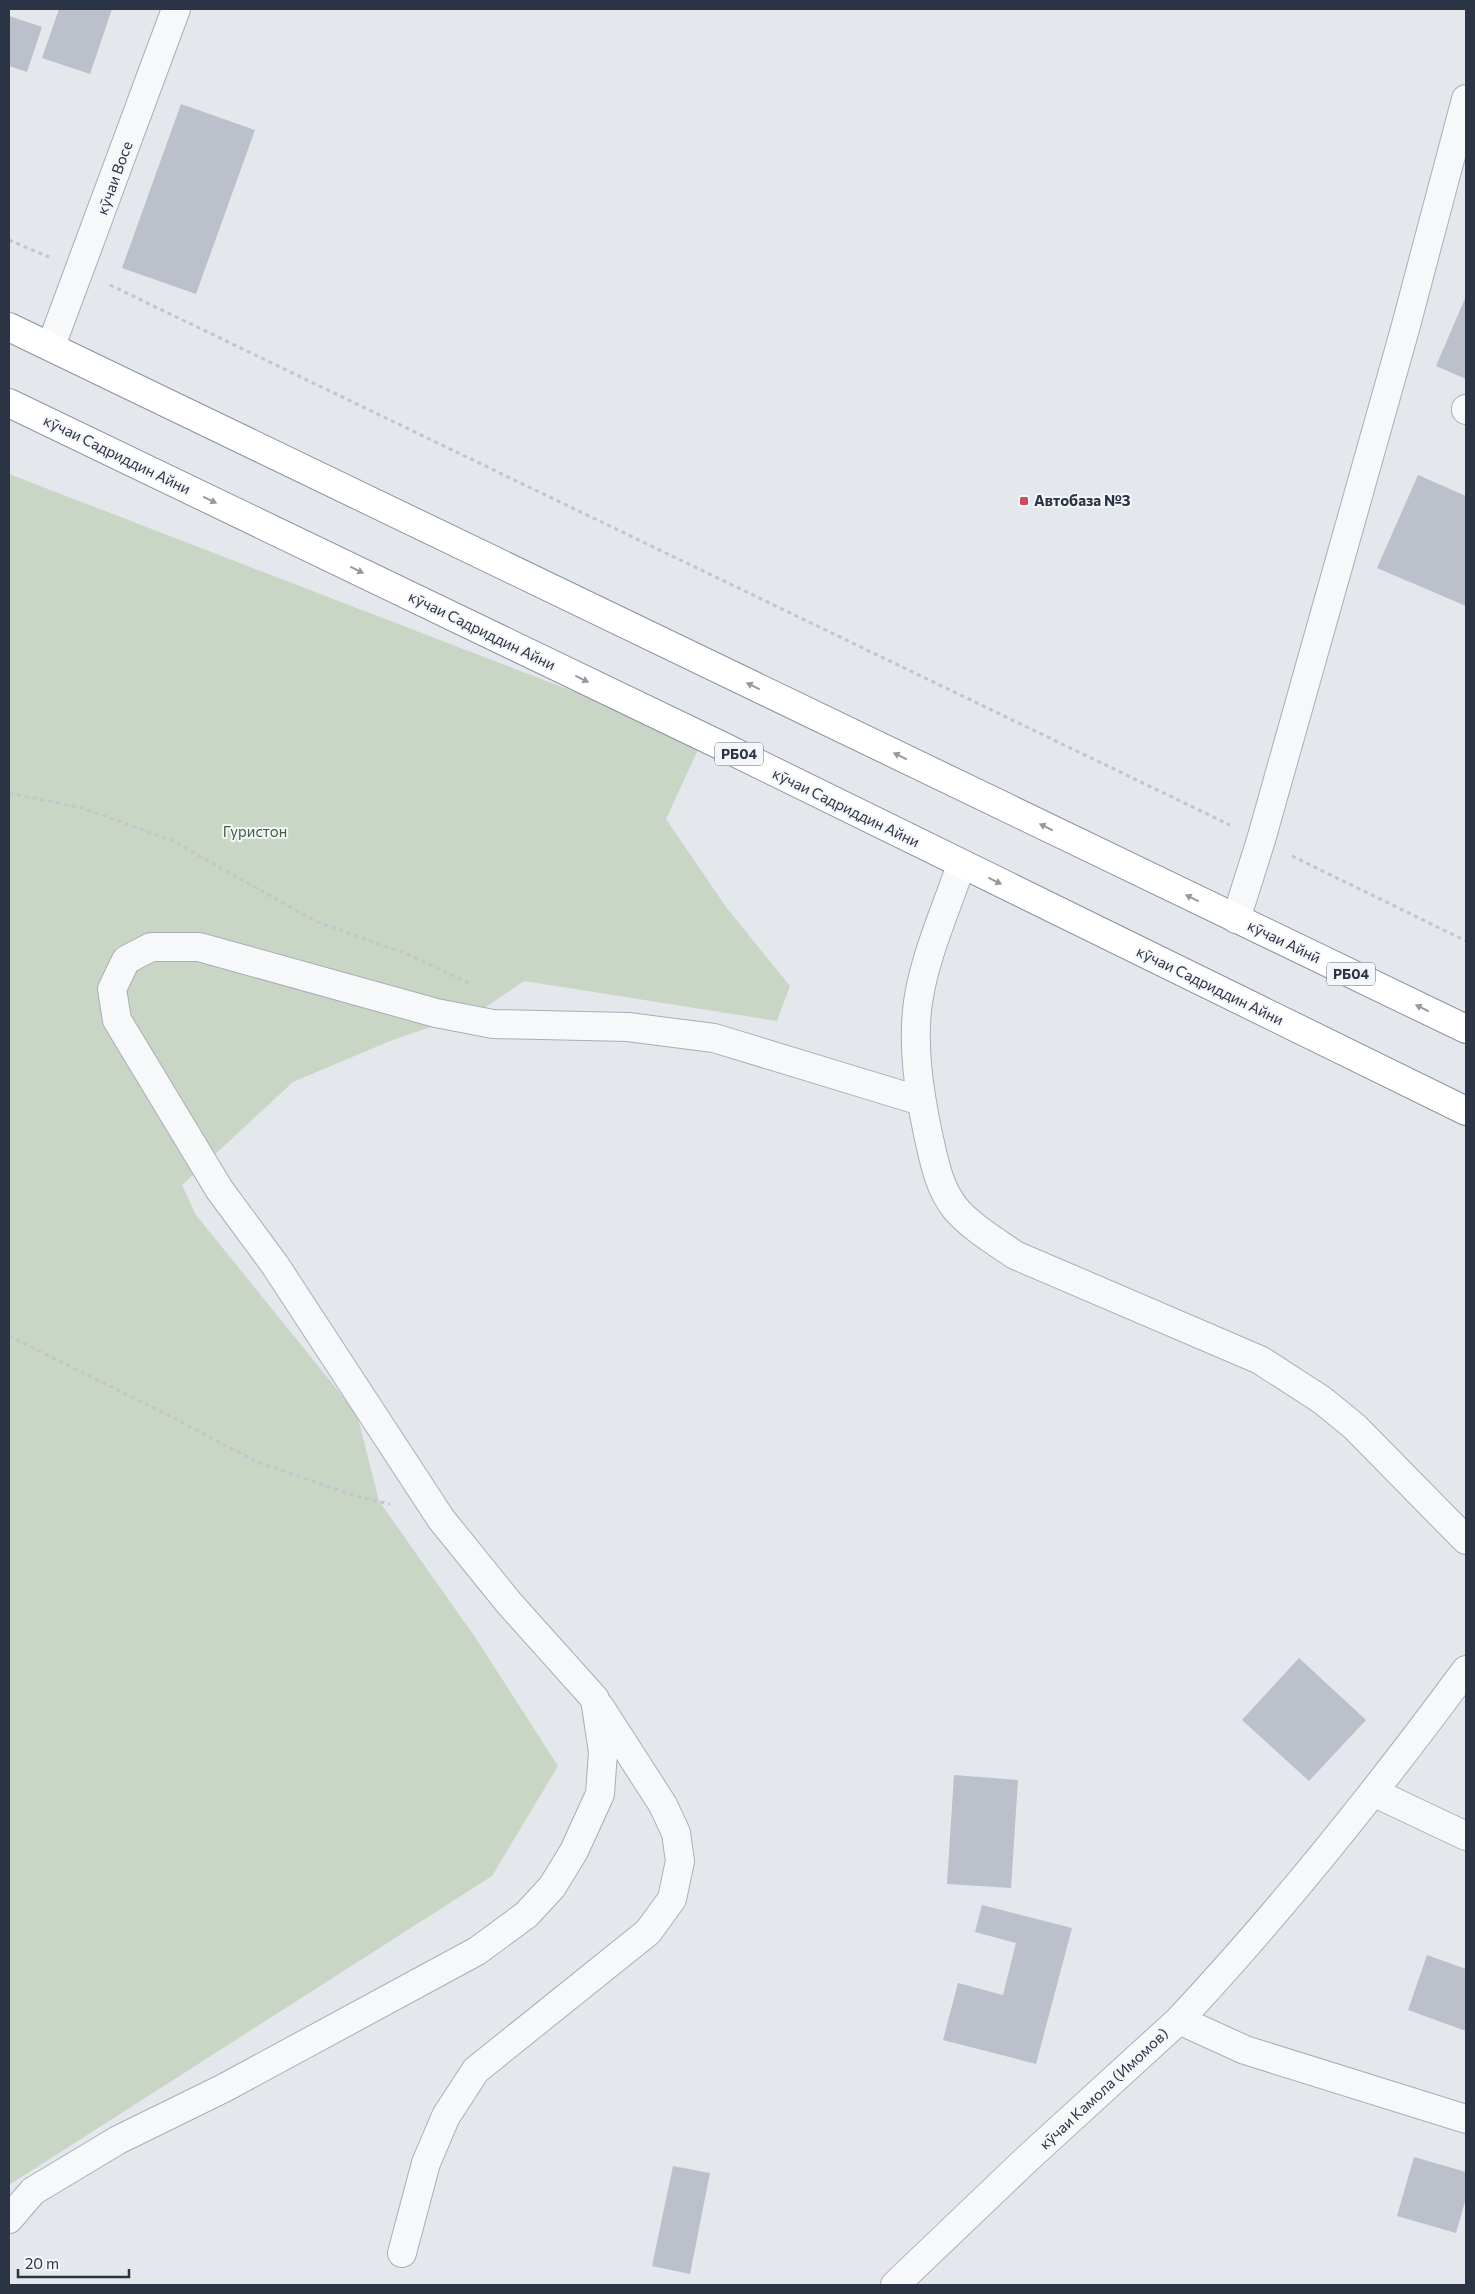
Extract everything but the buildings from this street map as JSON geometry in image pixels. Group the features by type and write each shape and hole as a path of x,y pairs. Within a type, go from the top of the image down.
{"highway":[{"name":"РБ04","path":"9,327 1236,919"},
{"name":"кӯчаи Садриддин Айни","path":"9,403 720,745 961,865 1466,1111"},
{"name":"кӯчаи Айнӣ","path":"1236,919 1466,1029"}],"street":[{"name":"кӯчаи Восе","path":"51,346 81,270 176,9"},
{"path":"1236,919 1261,840 1405,329 1466,99"},
{"path":"961,865 927,964 918,1002 916,1043 921,1101 937,1176 955,1208 984,1234 1015,1254 1260,1360 1291,1380 1355,1427 1466,1540"},
{"path":"402,2253 426,2163 446,2116 476,2070 648,1932 672,1899 680,1861 676,1832 663,1805 595,1699 509,1604 441,1519 275,1265 219,1189 117,1020 112,988 126,960 151,946 199,947 436,1013 483,1022 628,1028 714,1038 921,1101"},
{"path":"1179,2020 1272,1917 1375,1793 1466,1670"},
{"path":"9,2219 33,2191 118,2140 224,2088 477,1951 526,1915 552,1887 574,1851 600,1794 603,1752 595,1699"},
{"path":"1375,1793 1466,1836"},
{"name":"кӯчаи Камола (Имомов)","path":"895,2285 1179,2020 1245,2050 1466,2118"}],"path":[{"path":"9,240 81,270 1261,840 1466,941"},
{"path":"9,793 83,808 173,841 316,921 407,954 478,987"},
{"path":"9,1336 164,1413 257,1462 359,1497 441,1519"}],"green space":[{"name":"Гуристон","path":"9,474 702,741 666,819 726,907 790,986 777,1021 524,981 483,1009 390,1041 293,1082 182,1185 196,1215 357,1414 379,1501 477,1640 558,1766 492,1876 9,2185"}],"place":[{"name":"Автобаза №3","path":"1024,501"}]}
